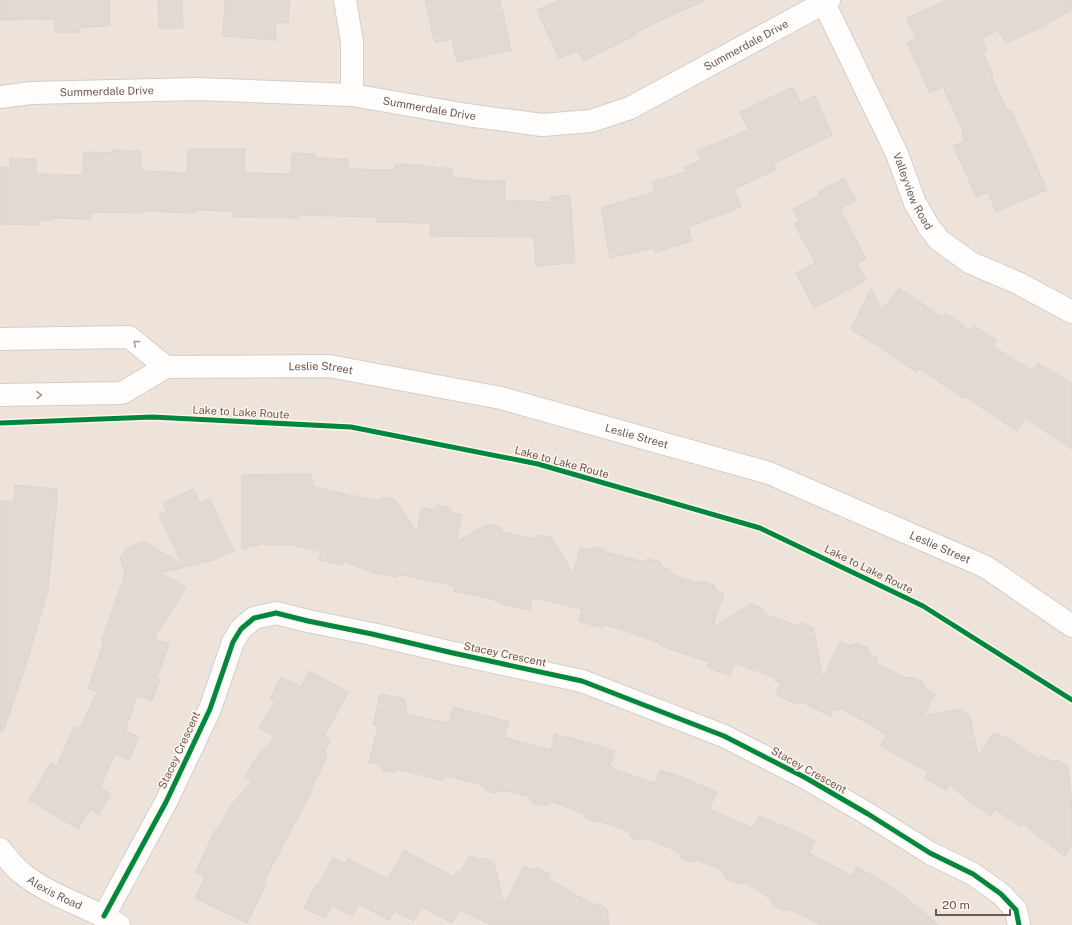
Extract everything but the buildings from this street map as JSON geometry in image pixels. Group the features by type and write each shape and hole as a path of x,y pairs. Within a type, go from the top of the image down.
{"street":[{"path":"345,0 352,42 352,95"},
{"name":"Summerdale Drive","path":"0,97 31,93 198,89 352,95 468,115 542,125 591,121 630,108 827,1"},
{"name":"Valleyview Road","path":"827,1 897,154 916,204 928,228 939,240 971,263 1018,283 1072,312"},
{"path":"0,339 129,337 166,367 122,393 0,396"},
{"name":"Leslie Street","path":"166,367 329,366 501,398 762,470 986,567 1072,626"},
{"name":"Stacey Crescent","path":"111,920 210,708 233,642 241,629 254,618 276,613 582,681 724,736 806,778 868,814 930,853 973,874 1001,894 1016,910 1019,925"},
{"name":"Alexis Road","path":"0,849 22,874 49,891 111,920"}],"shaded area":[{"path":"0,0 1072,0 1072,925 0,925"}],"cycle path":[{"name":"Lake to Lake Route","path":"0,423 152,417 351,427 538,464 760,528 923,606 1072,700"},
{"path":"104,916 166,802 210,709 233,642 241,629 254,618 276,613 582,681 724,736 806,778 868,814 930,853 973,874 1001,894 1016,910 1019,925"}]}
